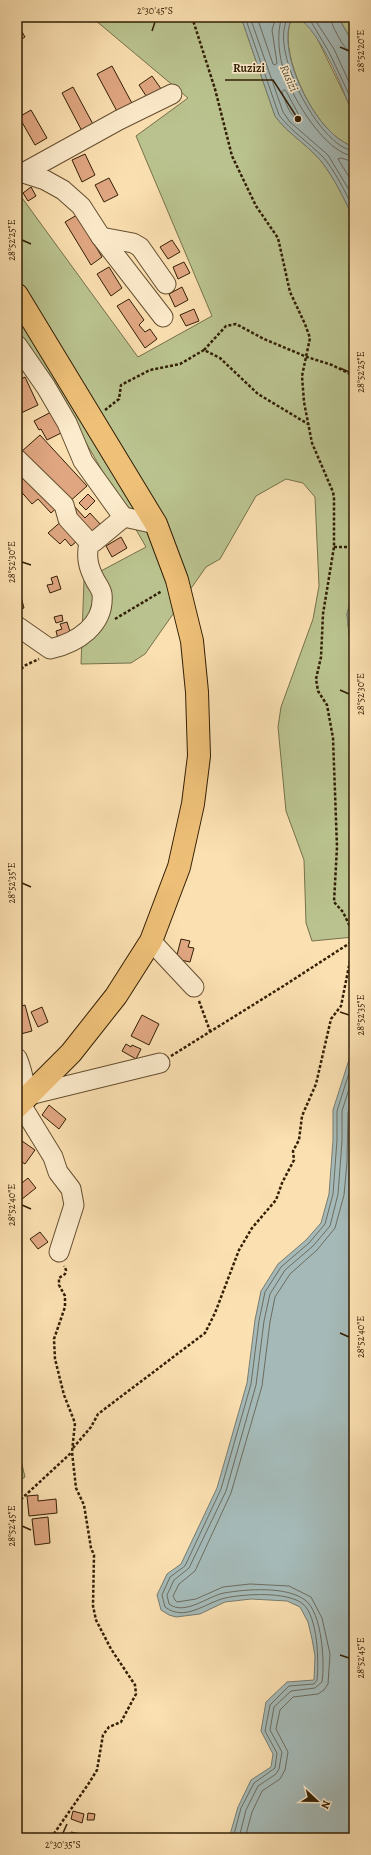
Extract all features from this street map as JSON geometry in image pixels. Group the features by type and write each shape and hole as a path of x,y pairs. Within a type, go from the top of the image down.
{"highway":[{"path":"17,295 156,524 177,580 192,641 197,692 199,756 193,804 179,867 151,941 112,1002 71,1053 22,1102"}],"street":[{"path":"20,172 172,94"},
{"path":"20,172 45,180 64,190 81,206 101,237 163,317"},
{"path":"101,237 133,243 140,247 166,284"},
{"path":"17,345 46,387 67,423 83,461 124,517 156,524"},
{"path":"17,459 64,505 68,519 89,542"},
{"path":"89,542 94,542 124,517"},
{"path":"17,626 50,648 62,646 87,633 101,610 102,593 92,574 86,555 89,542"},
{"path":"151,941 194,987"},
{"path":"17,1058 23,1071 24,1083 22,1102 53,1156 58,1172 71,1189 74,1205 58,1252"},
{"path":"22,1102 160,1063"}],"path":[{"path":"73,1448 91,1427 98,1414 205,1333 215,1313 239,1250 252,1228 276,1200 282,1183 294,1160 294,1151 299,1140 302,1116 316,1084 330,1018 341,1006 354,936 343,912 334,902 338,848 333,738 327,705 318,691 316,679 320,657 323,614 334,547 333,492 312,443 302,390 302,376 310,338 290,292 278,238 256,206 232,156 215,88 192,17"},
{"path":"92,420 119,399 121,384 150,370 180,364 204,350 226,326 236,324 264,339 307,357 332,364 354,376"},
{"path":"204,350 220,358 258,394 308,424"},
{"path":"334,547 352,547 354,550"},
{"path":"160,1063 285,985 353,940"},
{"path":"194,987 210,1031"},
{"path":"51,1838 89,1784 96,1770 103,1735 109,1727 121,1722 136,1694 136,1685 111,1649 96,1620 93,1606 94,1555 90,1542 84,1505 76,1488 72,1452 75,1424 62,1388 55,1359 54,1339 65,1307 65,1296 60,1285 59,1278 65,1274 66,1270 58,1252"},
{"path":"17,1503 72,1452"}],"green space":[{"path":"102,17 241,17 275,116 321,161 335,182 354,220 354,588 347,614 351,653 354,660 354,937 312,941 306,923 304,860 286,811 278,727 281,707 313,619 319,586 315,497 303,483 286,479 256,496 220,559 206,567 145,654 131,663 81,664 84,580 146,547 38,359 17,332 17,191 138,357 212,316 136,136 188,98 95,20"},
{"path":"338,17 354,17 354,45"},
{"path":"298,18 306,22 317,38 350,106 354,120 354,148 329,130 312,108 297,78 289,47 288,32 291,20"},
{"path":"17,1444 25,1477 17,1482"}],"water":[{"name":"Rusizi","path":"241,17 338,17 354,45 354,120 339,80 324,49 306,25 298,18 291,20 288,32 288,47 297,78 304,94 312,108 329,130 338,138 354,148 354,220 335,182 321,161 275,116"},
{"path":"354,588 354,660 351,653 347,614"},
{"path":"354,1044 354,1838 229,1838 238,1807 251,1780 271,1767 273,1754 261,1731 266,1702 287,1682 314,1680 315,1656 308,1622 300,1607 287,1601 251,1599 225,1602 200,1614 176,1617 161,1610 157,1595 167,1574 181,1564 217,1488 247,1383 255,1320 261,1291 278,1264 306,1240 321,1223 329,1194 333,1140 333,1110"}],"building":[{"path":"17,17 22,22 18,25 25,37 17,42"},
{"path":"112,66 134,107 119,115 97,74"},
{"path":"152,76 164,93 150,102 139,85"},
{"path":"73,87 94,126 83,133 62,93"},
{"path":"31,110 47,138 35,145 19,117"},
{"path":"85,154 95,175 82,182 72,160"},
{"path":"109,178 118,195 104,202 95,185"},
{"path":"31,187 36,196 28,201 23,193"},
{"path":"77,215 102,257 91,265 65,222"},
{"path":"172,240 180,252 168,259 160,247"},
{"path":"184,262 190,273 178,279 173,267"},
{"path":"109,267 122,288 111,296 97,274"},
{"path":"182,287 188,300 175,307 169,294"},
{"path":"129,299 144,320 139,325 145,332 150,329 157,339 145,348 117,306"},
{"path":"194,309 199,321 186,326 180,315"},
{"path":"25,377 38,405 19,414 17,409 17,381"},
{"path":"53,411 63,432 47,440 41,429 39,430 34,421"},
{"path":"40,435 87,486 68,503 21,452"},
{"path":"17,467 60,505 51,513 38,499 32,504 17,487"},
{"path":"88,494 95,501 86,510 79,503"},
{"path":"74,506 85,518 90,513 101,525 89,536 68,512"},
{"path":"65,518 81,538 71,546 65,539 60,544 48,533"},
{"path":"121,537 127,548 112,557 106,546"},
{"path":"57,576 61,589 50,593 47,585 53,584 51,578"},
{"path":"21,597 24,608 17,610 17,598"},
{"path":"62,615 63,621 56,623 54,617"},
{"path":"67,622 71,635 58,639 56,631 62,629 60,624"},
{"path":"17,933 21,951 17,952"},
{"path":"181,939 190,941 188,947 194,948 190,962 176,959"},
{"path":"25,1005 32,1031 17,1035 17,1007"},
{"path":"42,1007 48,1022 38,1027 31,1012"},
{"path":"142,1015 159,1024 149,1045 131,1036"},
{"path":"126,1044 131,1047 132,1045 141,1049 136,1059 122,1051"},
{"path":"49,1105 66,1119 59,1129 42,1115"},
{"path":"22,1141 35,1150 25,1164 17,1159 17,1148"},
{"path":"28,1178 36,1188 17,1203 17,1187"},
{"path":"40,1232 48,1242 38,1249 30,1239"},
{"path":"38,1495 38,1501 56,1499 57,1513 29,1516 27,1496"},
{"path":"48,1517 50,1543 35,1545 32,1519"},
{"path":"73,1811 84,1814 82,1823 71,1819"},
{"path":"88,1813 95,1814 94,1820 87,1820"},
{"path":"71,1832 81,1834 79,1838 69,1838"}],"place":[{"name":"Ruzizi","path":"298,119"}]}
